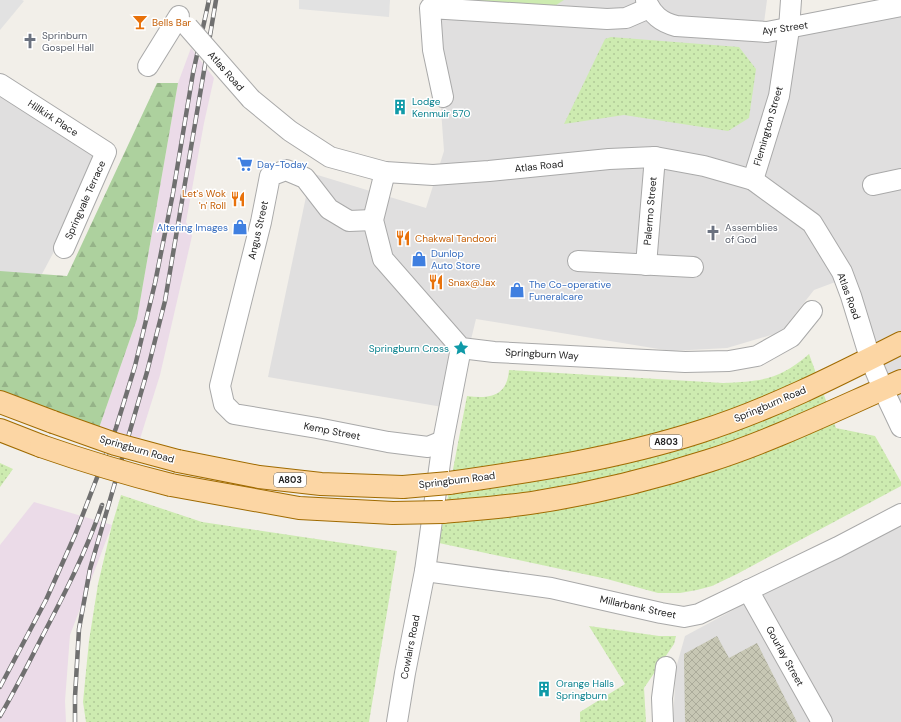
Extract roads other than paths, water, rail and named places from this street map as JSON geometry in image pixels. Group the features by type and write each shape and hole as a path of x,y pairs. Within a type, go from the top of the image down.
{"main road":[{"name":"Springburn Road","path":"0,402 115,444 178,461 259,477 321,484 402,486 449,483 539,469 605,456 659,444 699,432 732,421 800,392 901,343"},
{"path":"0,430 85,462 124,474 171,485 299,508 393,513 443,512 536,502 604,489 664,475 756,444 892,385"}],"street":[{"name":"Flemington Street","path":"752,180 778,96 789,29 791,0"},
{"name":"Ayr Street","path":"443,97 433,50 430,8 607,19 626,18 648,4 654,14 676,26 767,32 789,29 901,6"},
{"path":"148,66 179,14"},
{"name":"Atlas Road","path":"179,14 251,100 290,131 330,157 385,172 433,175 489,171 609,158 655,156 704,166 752,180 812,223 842,272 870,358 892,385 901,426"},
{"name":"Hillkirk Place","path":"0,84 106,152"},
{"name":"Springvale Terrace","path":"64,248 106,152"},
{"name":"Palermo Street","path":"646,265 655,156"},
{"name":"Angus Street","path":"224,404 220,386 261,222 270,176 286,170 305,178 329,209 349,221 373,220"},
{"path":"385,172 373,220 384,259 461,348 443,441"},
{"path":"873,185 901,179"},
{"path":"578,261 693,267"},
{"name":"Springburn Way","path":"461,348 502,352 685,362 729,361 757,356 791,337 812,311"},
{"name":"Kemp Street","path":"224,404 234,414 388,442 428,447 443,441"},
{"name":"Cowlairs Road","path":"397,722 425,571 443,441"},
{"name":"Millarbank Street","path":"425,571 551,588 684,617 699,614 838,547 901,514"},
{"name":"Gourlay Street","path":"748,590 822,722"},
{"path":"663,722 662,698 666,667"}],"railway":[{"path":"0,687 46,600 75,535 116,428 135,366 155,283 173,193 193,73 209,0"},
{"path":"75,722 79,629 90,569 147,372 165,301 216,0"},
{"path":"0,716 12,696 83,555 102,505"}],"place":[{"name":"Bells Bar","path":"140,22"},
{"name":"Sprinburn Gospel Hall","path":"30,41"},
{"name":"Lodge Kenmuir 570","path":"400,107"},
{"name":"Day-Today","path":"245,164"},
{"name":"Let's Wok 'n' Roll","path":"238,199"},
{"name":"Altering Images","path":"240,227"},
{"name":"Assemblies of God","path":"713,233"},
{"name":"Chakwal Tandoori","path":"403,238"},
{"name":"Dunlop Auto Store","path":"419,259"},
{"name":"Snax@Jax","path":"436,282"},
{"name":"The Co-operative Funeralcare","path":"517,290"},
{"name":"Springburn Cross","path":"461,348"},
{"name":"Orange Halls Springburn","path":"544,689"}]}
